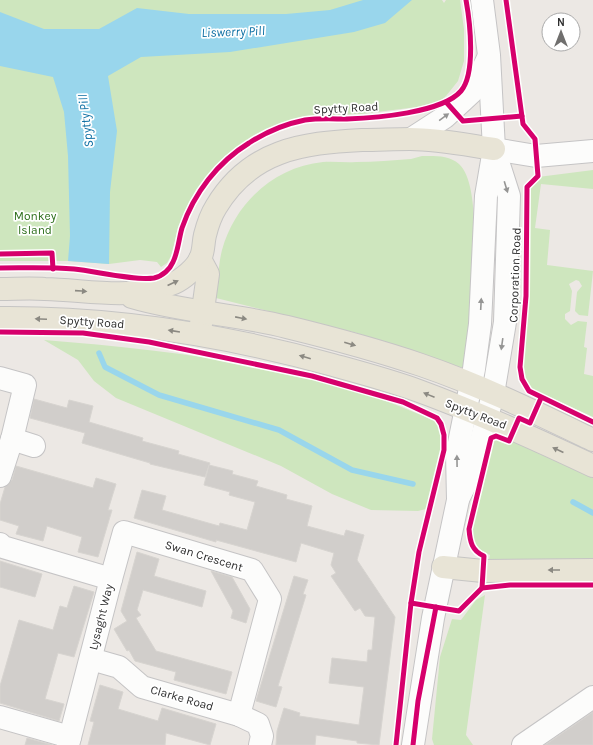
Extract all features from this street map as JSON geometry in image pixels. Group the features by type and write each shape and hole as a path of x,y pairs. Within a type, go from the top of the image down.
{"main road":[{"path":"0,289 46,289 122,294 154,290 174,283 184,277 200,259 205,235 215,208 231,186 251,169 276,154 298,146 325,142 411,139 449,142 494,149"},
{"path":"199,335 208,274 200,259"},
{"name":"Spytty Road","path":"122,294 152,303 286,326 388,355 493,394 593,440"},
{"name":"Spytty Road","path":"0,318 89,321 199,335 282,351 369,375 419,391 514,429 593,466"},
{"path":"443,567 483,570 593,570"}],"street":[{"name":"Corporation Road","path":"458,500 457,453 471,385 480,324 486,196 494,149 489,55 482,0"},
{"path":"411,139 445,117 472,92 489,55"},
{"name":"Corporation Road","path":"413,745 418,701 443,567 458,500 475,465 487,418 493,394 505,322 509,232 508,196 494,149"},
{"path":"494,149 536,156 593,151"},
{"path":"0,378 25,385 12,439 0,476"},
{"path":"12,439 34,446"},
{"name":"Swan Crescent","path":"111,579 124,532 252,570 270,599 239,714"},
{"name":"Lysaght Way","path":"0,544 3,547 111,579 69,741"},
{"name":"Clarke Road","path":"91,659 120,667 142,687 239,714 258,724 262,736 260,745"},
{"path":"523,745 593,697"},
{"path":"0,717 69,741"}],"green space":[{"name":"Monkey Island","path":"0,0 442,0 444,3 446,0 460,0 464,29 464,61 458,81 440,101 417,107 361,114 306,116 279,124 256,134 225,156 204,181 178,229 171,256 167,263 161,267 157,262 140,260 109,264 68,261 0,261"},
{"path":"422,156 437,156 451,159 459,164 468,179 473,201 474,261 469,323 463,368 357,333 216,298 222,250 228,233 236,217 247,203 259,190 273,180 288,171 305,165 323,162 411,159"},
{"path":"593,170 593,189 541,184 535,228 550,230 547,265 593,271 588,316 579,315 575,311 577,292 582,286 579,281 576,280 569,284 572,291 570,311 565,314 565,319 571,325 578,321 587,322 584,347 587,348 584,374 593,376 593,417 530,388 522,379 520,367 526,296 528,187 538,177"},
{"path":"44,340 94,344 196,356 247,364 346,388 394,404 441,424 444,442 430,508 418,511 371,510 332,494 281,466 116,398 94,381 78,360"},
{"path":"499,439 512,443 514,440 593,478 593,559 489,560 490,555 476,546 471,530 494,441"},
{"path":"485,595 466,735 473,745 434,745 432,739 440,657 452,619 461,620 476,600"}],"water":[{"path":"363,0 412,0 385,23 354,32 230,52 141,57 108,76 117,131 110,192 109,264 68,261 70,236 68,156 64,112 53,77 0,66 0,12 44,29 99,29 137,8 189,14 286,14 330,10"}],"building":[{"path":"34,399 67,408 69,400 93,406 89,422 143,438 142,441 179,451 178,454 210,463 205,477 150,464 82,443 85,433 30,418"},
{"path":"209,465 233,471 232,474 258,481 256,486 287,495 286,499 312,506 307,526 344,536 346,530 364,535 357,560 395,617 379,745 357,743 357,741 316,735 315,745 276,745 277,731 284,708 300,713 299,716 359,725 364,687 329,683 332,658 367,662 368,650 372,650 375,617 365,616 360,608 355,611 331,576 336,573 331,565 334,553 301,543 296,562 216,540 216,542 134,518 142,490 166,496 162,510 219,526 220,523 247,530 255,502 229,495 230,492 204,485"},
{"path":"16,466 93,488 96,478 116,484 108,510 112,510 98,557 78,552 82,537 47,526 43,541 16,534 19,526 0,520 0,504 5,487 12,480"},
{"path":"137,552 159,559 154,576 206,591 202,607 143,590 137,610 141,615 136,618 156,651 232,672 226,694 174,680 176,672 135,661 129,650 127,651 114,629 127,621 121,611"},
{"path":"0,561 42,574 35,597 0,587"},
{"path":"211,571 232,577 250,609 246,623 231,618 233,611"},
{"path":"294,576 308,580 303,594 306,595 278,686 282,687 276,707 256,701"},
{"path":"74,586 94,592 74,657 58,653 45,699 64,704 59,721 0,703 0,686 19,620 53,630 60,606 67,608"},
{"path":"100,685 123,692 118,709 158,721 162,708 216,724 210,745 166,733 165,745 88,745 94,722 90,721"},
{"path":"593,712 593,745 545,745"},
{"path":"27,738 52,745 25,745"}],"waterway":[{"path":"99,353 105,367 159,395 279,430 352,470 413,484"},
{"path":"573,502 593,513"}],"cycle path":[{"path":"0,268 74,269 146,279 160,276 168,270 173,262 182,228 200,191 227,159 255,139 283,126 305,120 347,119 390,116 407,113 439,105 461,91 466,83 469,72 471,47 466,0"},
{"path":"506,0 523,124 535,139 538,176 527,187 526,296 520,367 522,379 529,391 593,422"},
{"path":"446,102 463,121 522,116"},
{"path":"0,254 52,253 53,269"},
{"path":"0,332 83,333 149,342 312,376 403,402 437,418 441,424 444,435 444,450 419,552 411,603 396,745"},
{"path":"482,588 484,556 477,552 472,546 469,529 491,438 496,436 509,441 519,418 530,423 541,398"},
{"path":"411,603 459,611 482,588 510,585 593,585"},
{"path":"413,745 418,701 436,607"}],"water label":[{"name":"Liswerry Pill","path":"233,31"},
{"name":"Spytty Pill","path":"85,121"}]}
